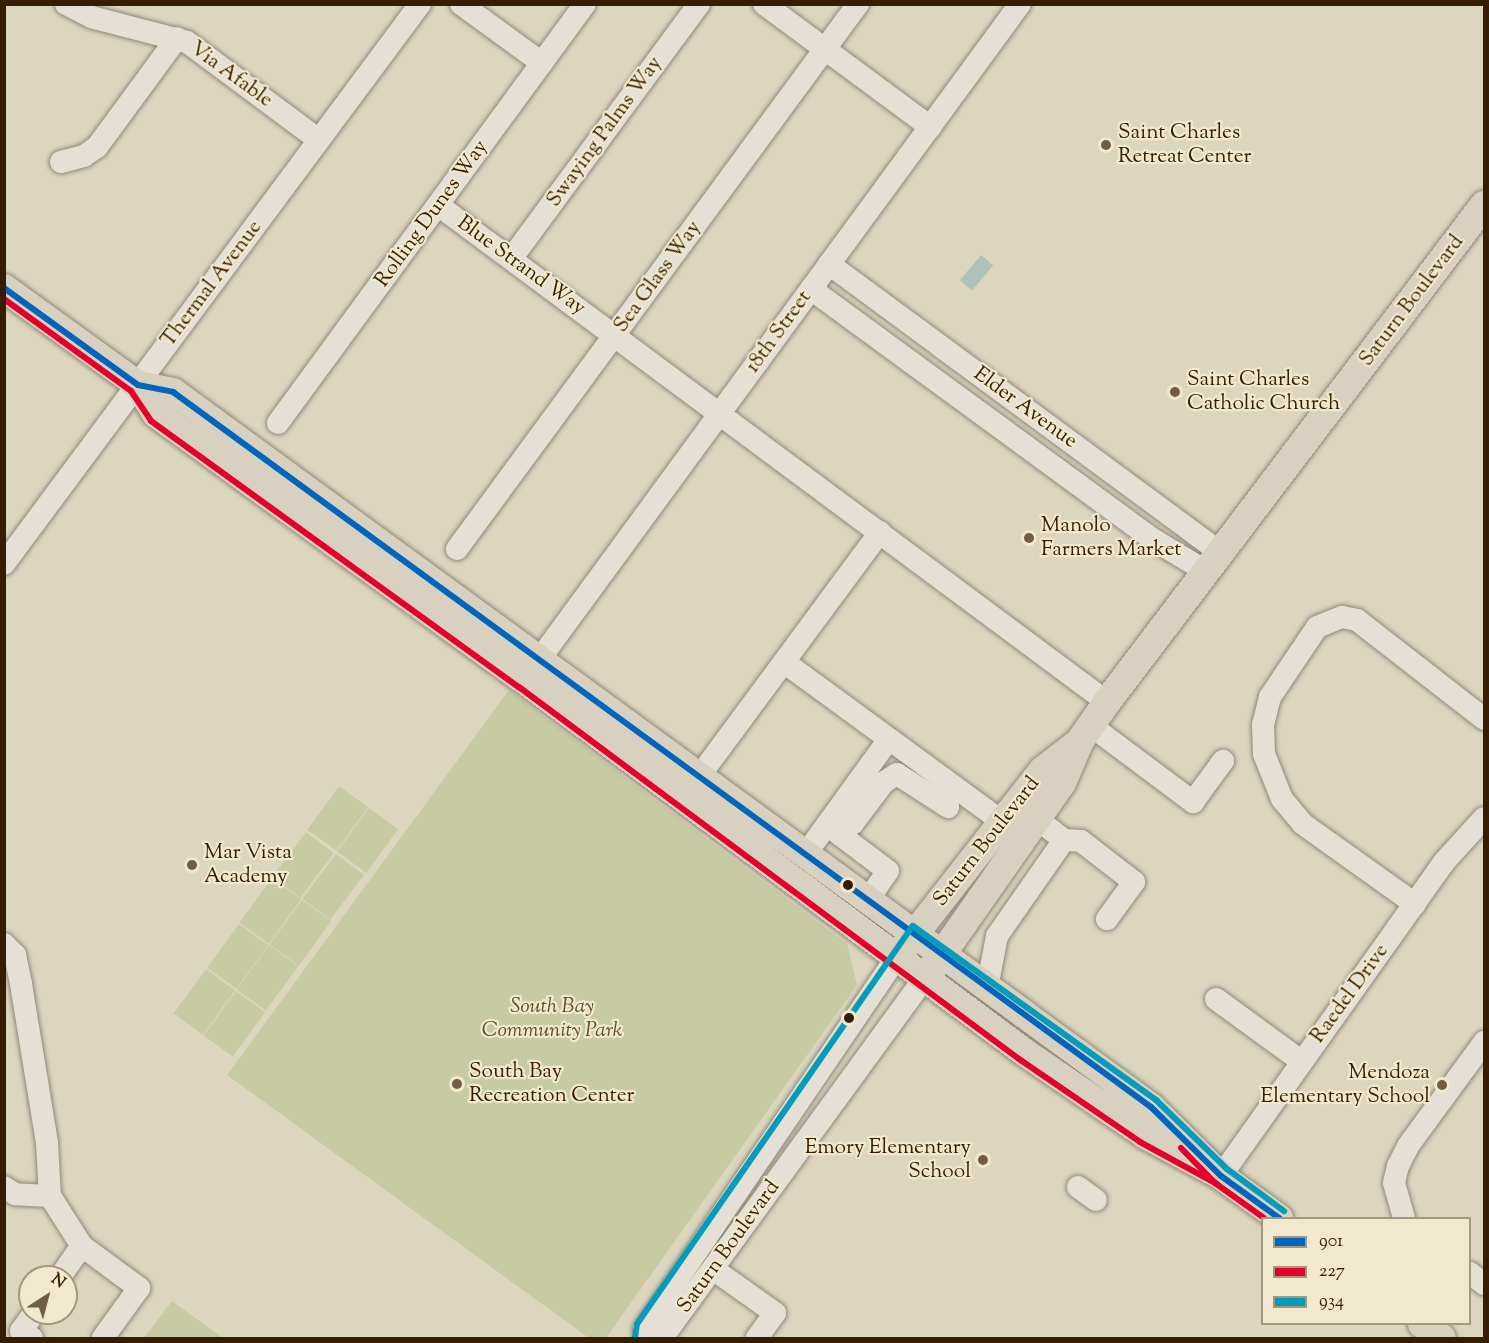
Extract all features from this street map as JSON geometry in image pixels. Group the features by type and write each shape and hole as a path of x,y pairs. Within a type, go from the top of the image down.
{"main road":[{"name":"Saturn Boulevard","path":"924,979 1062,783 1085,733 1107,702 1485,205"},
{"path":"4,288 138,385 156,414 531,670 698,778 915,934 1151,1107 1221,1176"},
{"path":"531,670 924,979 1145,1136 1221,1176 1278,1217"},
{"name":"Saturn Boulevard","path":"896,958 1001,821 1044,770 1085,733"},
{"path":"1425,1325 1442,1338"}],"street":[{"name":"Via Afable","path":"66,4 91,17 177,38 319,140"},
{"name":"Thermal Avenue","path":"4,564 420,4"},
{"path":"461,4 542,63"},
{"name":"Rolling Dunes Way","path":"278,423 585,4"},
{"name":"Swaying Palms Way","path":"511,259 699,4"},
{"path":"764,4 930,127"},
{"name":"Sea Glass Way","path":"457,549 858,4"},
{"name":"18th Street","path":"531,670 1020,4"},
{"path":"61,162 84,156 97,147 177,38"},
{"name":"Blue Strand Way","path":"438,206 720,412 1107,702"},
{"name":"Elder Avenue","path":"829,264 1214,562"},
{"path":"811,289 1154,540 1214,562"},
{"path":"698,778 880,532"},
{"path":"1415,904 1303,824 1282,799 1264,754 1263,725 1270,697 1317,627 1342,617 1357,620 1485,719"},
{"path":"784,662 1001,821"},
{"path":"1085,733 1193,802 1223,761"},
{"path":"805,855 889,739"},
{"path":"827,825 853,823 884,782 897,774 948,807"},
{"name":"Raedel Drive","path":"1221,1176 1444,862 1485,818"},
{"path":"1037,819 1064,840 1081,841 1134,882 1107,919"},
{"path":"827,825 888,871 868,900"},
{"path":"987,988 997,936 1064,840"},
{"path":"4,944 15,955 13,991 47,1143 50,1196 82,1246 139,1288 103,1338"},
{"name":"Saturn Boulevard","path":"644,1338 644,1329 896,958"},
{"name":"Saturn Boulevard","path":"669,1336 713,1269 924,979"},
{"path":"1216,999 1301,1061"},
{"path":"1404,1217 1394,1183 1398,1166 1408,1146 1485,1042"},
{"path":"4,1187 15,1194 50,1196"},
{"path":"69,1265 82,1246"},
{"path":"713,1269 775,1313 757,1338"},
{"path":"1471,1274 1485,1284"},
{"path":"25,1325 21,1331 32,1338"}],"green space":[{"name":"South Bay Community Park","path":"509,690 847,944 857,985 606,1338 589,1338 227,1075"},
{"path":"339,786 368,807 336,851 307,830"},
{"path":"369,808 398,829 366,873 337,852"},
{"path":"306,832 334,853 300,898 272,877"},
{"path":"336,854 364,875 330,920 302,899"},
{"path":"272,878 301,899 269,944 240,922"},
{"path":"302,900 331,921 299,966 270,944"},
{"path":"239,924 268,945 236,989 207,968"},
{"path":"269,945 298,966 266,1011 237,989"},
{"path":"206,969 235,990 203,1035 174,1013"},
{"path":"236,991 265,1012 233,1057 204,1035"},
{"path":"172,1301 223,1338 144,1338"}],"shaded area":[{"path":"981,255 993,265 972,291 960,280"}],"transit line":[{"name":"901","path":"4,288 138,385 173,392 1151,1107 1221,1176 1278,1217"},
{"name":"227","path":"4,299 131,391 151,421 519,687 1019,1059 1140,1142 1217,1184"},
{"name":"934","path":"635,1338 637,1324 913,926 1156,1100 1227,1169 1284,1211"},
{"name":"227","path":"1181,1148 1215,1183 1263,1217"}],"place":[{"name":"Saint Charles Retreat Center","path":"1106,145"},
{"name":"Saint Charles Catholic Church","path":"1175,392"},
{"name":"Manolo Farmers Market","path":"1029,538"},
{"name":"Mar Vista Academy","path":"192,865"},
{"name":"South Bay Recreation Center","path":"457,1084"},
{"name":"Mendoza Elementary School","path":"1442,1085"},
{"name":"Emory Elementary School","path":"983,1160"}]}
